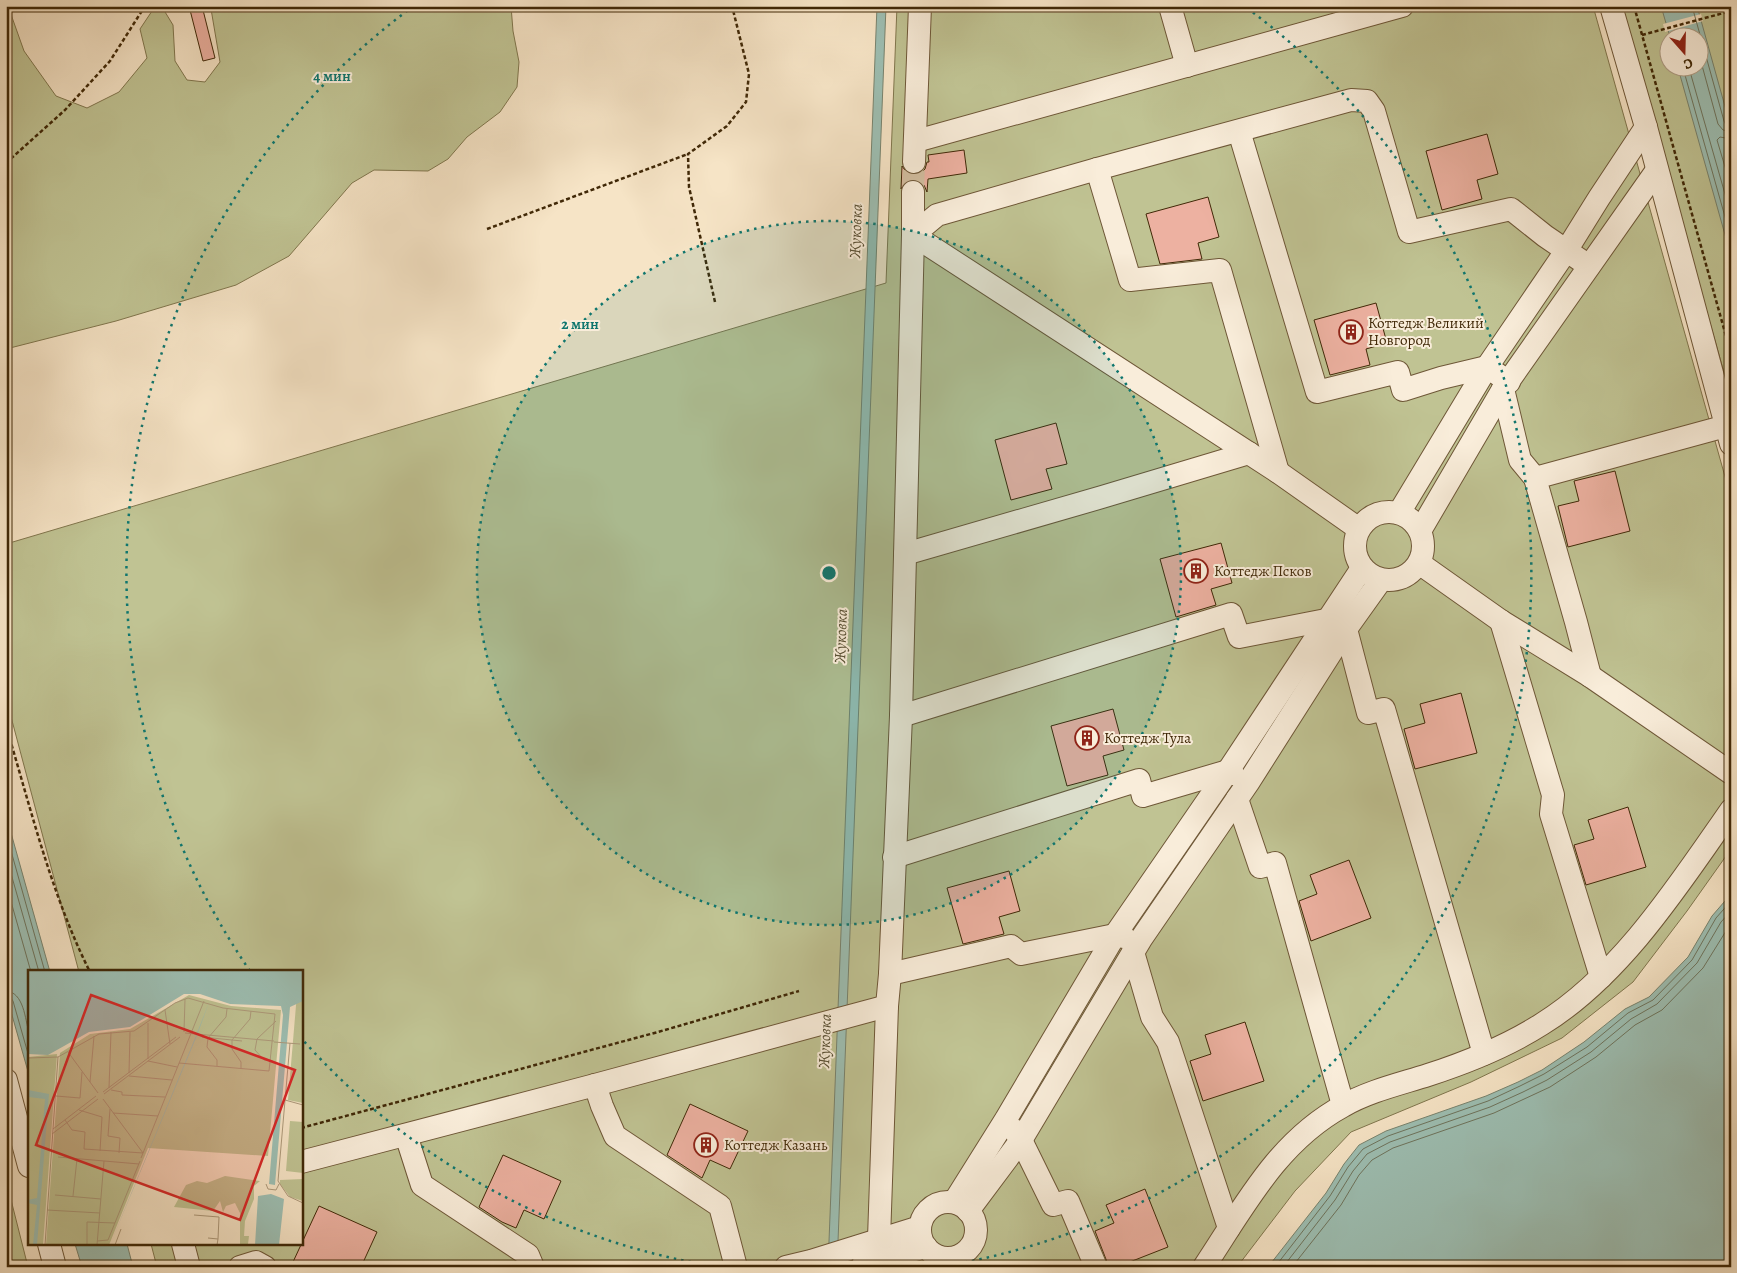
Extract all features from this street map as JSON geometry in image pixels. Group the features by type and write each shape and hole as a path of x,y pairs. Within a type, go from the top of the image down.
{"street":[{"path":"920,6 915,152 1187,66 1398,7"},
{"path":"1170,6 1187,66"},
{"path":"1535,478 1728,435 1658,170 1611,6"},
{"path":"913,235 936,216 1096,169 1351,100 1367,101 1374,111 1409,232 1511,209 1589,266"},
{"path":"1399,513 1487,367 1566,251 1646,127"},
{"path":"1239,131 1317,392 1398,372 1403,390 1441,378 1487,367"},
{"path":"1096,169 1130,280 1220,270 1278,472"},
{"path":"1420,531 1506,386 1658,170"},
{"path":"877,1255 901,716 913,192"},
{"path":"913,235 1278,472 1359,529"},
{"path":"1487,367 1506,386 1520,460 1535,478 1590,676"},
{"path":"905,554 1102,498 1249,453"},
{"path":"1399,513 1408,517 1420,531 1423,547 1419,563 1403,578 1381,580 1362,568 1357,559 1356,539 1359,529 1367,520 1377,514 1399,513"},
{"path":"1419,563 1501,621 1590,676 1731,773"},
{"path":"961,1207 1021,1140 1137,945 1242,791 1336,624 1362,568"},
{"path":"961,1207 1006,1119 1115,936 1228,771 1336,624 1366,603 1381,580"},
{"path":"901,716 1231,614 1240,637 1336,624"},
{"path":"1501,621 1553,795 1551,814 1601,977"},
{"path":"1336,624 1368,713 1384,709 1484,1054"},
{"path":"894,857 1139,780 1143,796 1228,771"},
{"path":"1228,771 1242,791 1260,868 1275,863 1344,1105"},
{"path":"1204,1267 1230,1228 1245,1201 1266,1173 1290,1146 1315,1124 1344,1105 1384,1089 1464,1062 1518,1038 1543,1024 1601,977 1633,944 1731,810"},
{"path":"890,974 1011,946 1021,954 1115,936 1137,945"},
{"path":"1137,945 1152,1018 1168,1042 1230,1228"},
{"path":"302,1162 887,1006"},
{"path":"6,1080 28,1162"},
{"path":"596,1085 602,1106 615,1136 720,1206 736,1267"},
{"path":"1006,1119 1021,1140 1054,1205 1068,1201 1096,1267"},
{"path":"406,1135 422,1185 528,1255 533,1267"},
{"path":"786,1267 811,1262 847,1260 931,1249 947,1258 957,1256 965,1252 975,1236 976,1227 973,1218 961,1207 944,1202 936,1204 922,1218 931,1249"},
{"path":"50,1246 55,1267"},
{"path":"184,1246 189,1267"},
{"path":"240,1267 256,1262 265,1267"}],"path":[{"path":"6,163 65,110 110,61 145,6"},
{"path":"487,229 688,154 727,126 746,102 749,74 732,6"},
{"path":"1634,6 1731,354"},
{"path":"1642,35 1731,11"},
{"path":"688,154 689,188 715,302"},
{"path":"6,726 50,876 74,938 89,970"},
{"path":"302,1128 658,1032 799,991"}],"green space":[{"path":"6,6 8,6 24,51 56,96 87,108 119,92 147,58 140,29 152,11 162,7 173,25 175,61 187,80 205,82 220,62 211,9 214,6 511,6 513,31 519,62 517,87 500,112 467,137 448,159 428,171 374,170 352,183 289,256 236,285 116,321 6,349"},
{"path":"897,6 1593,6 1731,498 1731,849 1687,911 1633,982 1562,1038 1471,1082 1351,1132 1295,1191 1237,1267 157,1267 152,1246 302,1246 302,970 78,970 6,698 6,544 886,283"},
{"path":"1620,6 1731,6 1731,397"},
{"path":"6,1180 28,1267 6,1267"}],"water":[{"path":"877,6 886,6 837,1267 828,1267"},
{"path":"1661,6 1697,6 1703,28 1667,28"},
{"path":"1710,53 1731,128 1731,256 1681,78 1710,78"},
{"path":"6,815 49,970 28,970 28,1071 6,994"},
{"path":"1731,894 1731,1267 1268,1267 1326,1193 1344,1164 1359,1145 1386,1131 1486,1096 1518,1082 1542,1070 1584,1042 1625,1009 1649,997 1688,957 1712,916"},
{"path":"76,1246 128,1246 133,1267 82,1267"}],"pier":[{"path":"1701,14 1703,21 1679,28 1664,28 1663,24"}],"building":[{"path":"189,6 202,6 215,58 203,61"},
{"path":"1487,134 1498,174 1477,180 1482,199 1442,210 1426,151"},
{"path":"964,150 967,173 928,179 927,192 920,181 913,179 906,181 901,189 902,166 907,173 920,174 925,169 927,162 929,162 928,155"},
{"path":"1208,197 1219,237 1198,243 1202,259 1160,264 1146,214"},
{"name":"Коттедж Великий Новгород","path":"1376,303 1387,343 1366,349 1370,365 1330,375 1314,320"},
{"path":"1056,423 1067,464 1046,469 1052,489 1011,500 995,440"},
{"path":"1615,471 1630,531 1568,547 1558,506 1579,501 1574,481"},
{"name":"Коттедж Псков","path":"1221,543 1232,583 1211,589 1216,605 1176,617 1160,559"},
{"path":"1461,693 1477,753 1415,769 1404,729 1425,723 1420,704"},
{"name":"Коттедж Тула","path":"1113,709 1124,750 1103,756 1108,775 1067,786 1051,726"},
{"path":"1628,807 1646,867 1586,885 1574,845 1594,839 1588,820"},
{"path":"1349,860 1371,918 1311,941 1299,901 1317,894 1310,875"},
{"path":"1009,871 1020,911 999,917 1004,934 963,944 947,888"},
{"path":"1245,1022 1264,1081 1203,1101 1190,1061 1211,1054 1205,1035"},
{"name":"Коттедж Казань","path":"690,1104 748,1131 730,1169 710,1160 702,1178 667,1155"},
{"path":"503,1155 561,1181 544,1219 524,1210 516,1228 502,1222 479,1207"},
{"path":"1145,1189 1168,1247 1117,1267 1109,1267 1095,1231 1114,1223 1106,1205"},
{"path":"319,1206 377,1232 361,1267 351,1267 340,1262 337,1267 303,1267 293,1262"}],"tunnel":[{"path":"913,192 914,162"}],"place":[{"name":"Коттедж Великий Новгород","path":"1351,332"},
{"name":"Коттедж Псков","path":"1196,571"},
{"name":"Коттедж Тула","path":"1087,738"},
{"name":"Коттедж Казань","path":"706,1145"}],"water label":[{"name":"Жуковка","path":"856,231"},
{"name":"Жуковка","path":"841,636"},
{"name":"Жуковка","path":"825,1041"}]}
